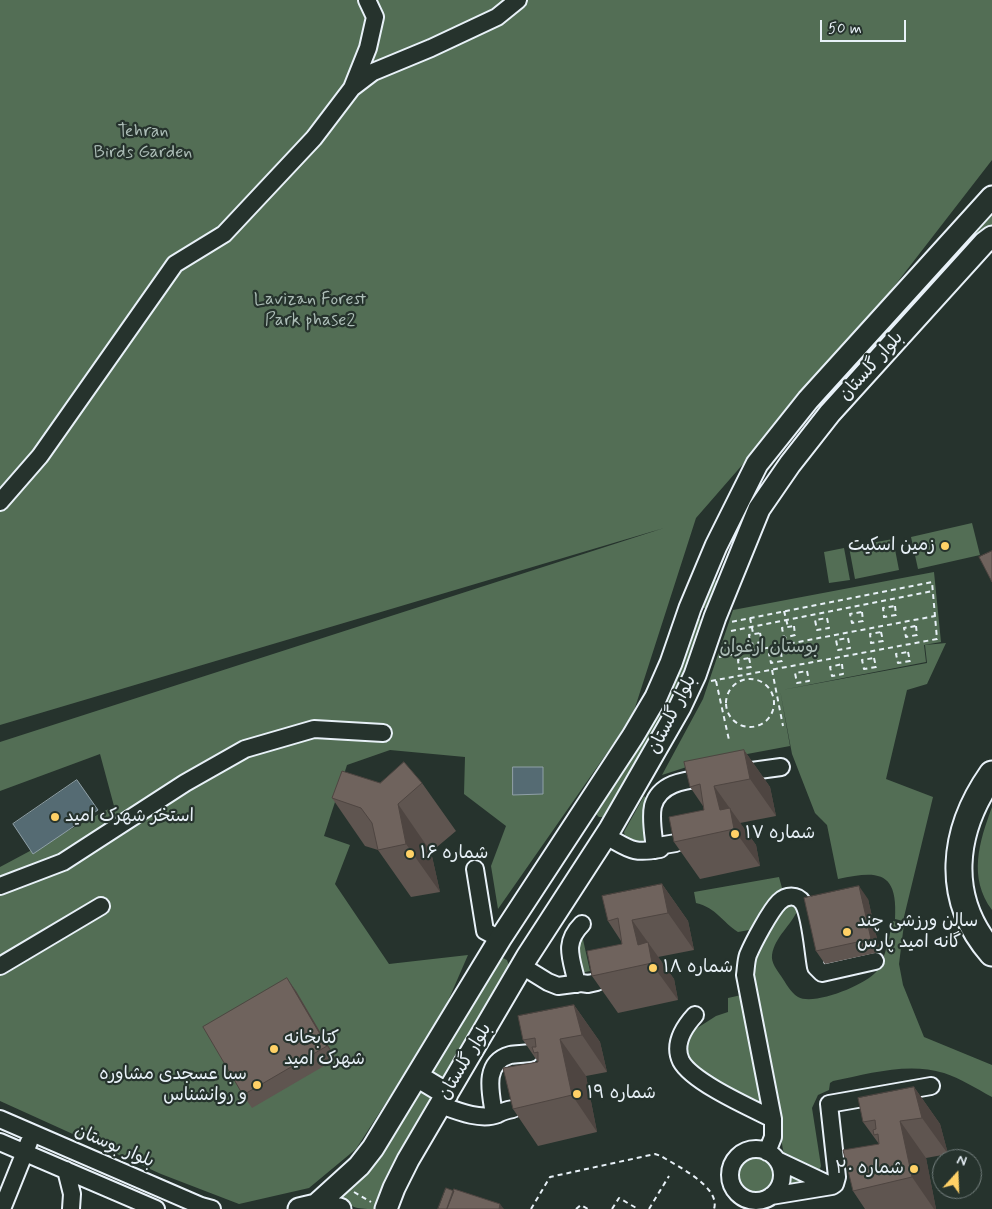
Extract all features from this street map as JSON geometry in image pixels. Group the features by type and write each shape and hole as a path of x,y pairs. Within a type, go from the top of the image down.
{"highway":[{"path":"992,774 982,788 970,812 963,833 958,870 960,890 965,908 976,932 992,953"}],"main road":[{"name":"بلوار گلستان","path":"307,1207 359,1166 373,1148 500,939 633,736 656,697 716,546 757,464 808,400 992,197"},
{"name":"بلوار گلستان","path":"379,1206 394,1188 408,1160 525,962 608,832 680,706 695,675 715,617 759,509 790,464 830,413 988,240"},
{"path":"928,268 943,288"},
{"path":"690,608 715,617"},
{"path":"583,810 608,832"},
{"path":"500,939 525,962"},
{"path":"417,1076 444,1100"},
{"path":"307,1207 340,1209"}],"street":[{"path":"0,502 40,456 175,264 224,234 314,138 352,88 368,48 375,17 367,0"},
{"path":"352,88 373,72 431,48 497,17 518,0"},
{"path":"0,886 63,862 184,783 245,750 314,729 383,733"},
{"path":"658,850 653,806 658,796 669,786 684,781 781,767"},
{"path":"608,832 631,850 644,852 658,850 664,845 677,847"},
{"path":"475,870 485,931 500,939"},
{"path":"766,1201 780,1186 782,1173 772,1156 773,1119 745,974 747,958 780,901 789,896 798,898 803,903 808,917 816,967 822,973 875,961"},
{"path":"0,966 101,906"},
{"path":"525,962 548,982 558,986 588,981 569,946 576,930 582,924"},
{"path":"695,1015 683,1030 680,1040 679,1052 682,1061 706,1083 773,1119"},
{"path":"444,1100 467,1115 479,1116 504,1113 490,1074 502,1059 530,1053"},
{"path":"832,1186 772,1156 754,1150 742,1154 736,1159 731,1171 731,1178 741,1202 752,1200 766,1201 832,1186 835,1184 837,1177 829,1104 931,1086"},
{"name":"بلوار بوستان","path":"0,1119 201,1206 212,1209"},
{"path":"2,1209 33,1133"},
{"path":"0,1142 156,1209"},
{"path":"66,1170 72,1194 71,1209"},
{"path":"79,1209 79,1197 94,1182"}],"path":[{"path":"695,675 712,682 937,639 932,582 729,622 715,617"},
{"path":"731,632 933,590"},
{"path":"887,600 888,607"},
{"path":"854,606 855,613"},
{"path":"894,606 896,615 884,617 883,608 888,607 894,606"},
{"path":"784,611 788,627"},
{"path":"862,612 863,621 852,623 850,614 855,613 862,612"},
{"path":"820,613 821,619"},
{"path":"702,652 721,657 935,616"},
{"path":"750,618 754,634"},
{"path":"827,618 829,628 823,629 817,630 815,620 827,618"},
{"path":"794,626 796,635 790,636 784,638 782,628 794,626"},
{"path":"916,626 917,635 911,636 906,637 904,628 916,626"},
{"path":"823,629 825,637"},
{"path":"882,632 883,641 878,642 872,643 870,634 882,632"},
{"path":"760,633 762,642 756,643 750,644 748,635 760,633"},
{"path":"841,634 842,639"},
{"path":"790,636 791,643"},
{"path":"911,636 912,644"},
{"path":"848,638 850,648 844,649 838,650 836,640 848,638"},
{"path":"808,640 810,646"},
{"path":"878,642 880,650"},
{"path":"756,643 757,650"},
{"path":"815,645 817,655 811,656 805,657 804,647 815,645"},
{"path":"901,646 902,653"},
{"path":"774,647 775,653"},
{"path":"844,649 846,656"},
{"path":"781,652 782,661 777,662 771,663 769,654 781,652"},
{"path":"866,652 868,659"},
{"path":"908,652 910,661 898,663 896,654 902,653 908,652"},
{"path":"811,656 813,663"},
{"path":"749,658 751,667 744,668 739,669 738,660 749,658"},
{"path":"874,658 876,667 864,669 862,660 868,659 874,658"},
{"path":"834,659 835,666"},
{"path":"777,662 778,670"},
{"path":"842,664 843,674 832,676 830,666 835,666 842,664"},
{"path":"800,665 801,672"},
{"path":"744,668 746,679"},
{"path":"772,670 783,726"},
{"path":"807,671 809,681 797,683 795,673 801,672 807,671"},
{"path":"746,679 758,680 765,684 776,698 772,714 767,720 753,727 738,724 732,718 727,708 727,696 730,689 746,679"},
{"path":"716,681 729,740"},
{"path":"722,709 727,708"},
{"path":"531,1209 550,1177 655,1154 703,1183 714,1196 716,1206 714,1209"},
{"path":"648,1209 669,1176"},
{"path":"347,1188 379,1206"},
{"path":"612,1209 620,1198 638,1209"},
{"path":"576,1209 581,1205 588,1209"}],"green space":[{"name":"Lavizan Forest Park phase2","path":"0,0 992,0 992,160 865,324 696,518 632,717 498,909 491,866 506,826 464,794 465,757 390,750 347,765 324,836 350,845 335,884 389,964 468,955 441,1017 356,1149 309,1188 239,1204 161,1174 0,1101 0,867 114,806 100,754 0,791 0,742 664,528 0,725"},
{"path":"992,206 992,229 951,261 939,274 934,269"},
{"name":"زمین اسکیت","path":"972,523 980,555 918,569 911,537"},
{"path":"893,539 899,570 855,579 849,547"},
{"path":"844,548 850,580 829,583 824,552"},
{"name":"بوستان ارغوان","path":"934,572 941,642 924,645 926,662 782,690 927,663 925,645 946,643 927,684 907,690 886,779 933,797 903,921 895,919 893,891 889,883 882,878 874,875 864,875 838,879 827,825 815,813 792,754 780,690 790,746 699,763 662,775 703,699 733,610"},
{"path":"713,579 720,585 709,609 700,607"},
{"path":"697,619 703,622 683,681 607,817 599,817 594,812"},
{"path":"644,796 648,800 644,820 648,840 637,842 625,836 624,832"},
{"path":"992,807 992,910 980,885 978,860 983,833"},
{"path":"779,877 782,888 771,899 754,927 749,930 738,932 709,908 696,903 694,892"},
{"path":"787,901 793,901 798,909 776,942 772,961 790,990 798,997 805,999 815,999 839,993 870,977 876,972 882,962 893,921 904,924 899,964 903,985 924,1037 992,1065 992,1097 956,1078 930,1070 888,1070 833,1081 830,1083 829,1090 818,1095 812,1108 821,1166 818,1175 784,1155 751,974 761,945"},
{"path":"582,935 590,971 581,973 576,946"},
{"path":"503,958 507,960 510,968 444,1085 426,1074 498,959"},
{"path":"746,994 770,1115 733,1095 706,1077 687,1057 682,1047 691,1032 716,1016 728,1012 728,998"},
{"path":"417,1090 435,1100 379,1209 365,1209 347,1204 336,1196"},
{"path":"757,1154 771,1160 777,1174 771,1188 757,1194 743,1188 737,1174 743,1160"},
{"path":"784,1164 822,1186 780,1195 786,1178"}],"water":[{"path":"513,767 543,767 543,794 513,795"},
{"name":"استخر شهرک امید","path":"77,780 98,810 33,854 13,824"}],"building":[{"path":"992,551 992,582 979,557"},
{"path":"744,750 750,779 714,786 720,810 730,808 734,829 674,842 669,817 704,810 700,784 690,787 684,762"},
{"path":"404,762 422,783 398,804 406,844 378,850 372,823 361,808 332,798 342,771 380,783"},
{"path":"662,884 668,913 632,920 638,945 648,942 652,963 592,976 587,951 622,944 618,918 608,921 602,896"},
{"name":"سالن ورزشی چند گانه امید پارس","path":"859,886 871,939 816,951 804,898"},
{"name":"کتابخانه شهرک امید","path":"287,978 327,1046 243,1095 203,1027"},
{"path":"574,1005 582,1035 560,1039 572,1095 513,1109 503,1068 538,1062 538,1052 534,1053 532,1047 536,1047 535,1038 523,1040 518,1016"},
{"path":"914,1087 922,1118 900,1121 912,1177 853,1191 843,1150 879,1144 878,1134 874,1135 873,1130 876,1129 875,1120 863,1122 858,1098"},
{"path":"446,1188 454,1191 447,1209 438,1209"},
{"path":"454,1189 500,1204 499,1209 447,1209"}],"place":[{"name":"زمین اسکیت","path":"945,546"},
{"name":"استخر شهرک امید","path":"55,817"},
{"name":"شماره ۱۷","path":"735,834"},
{"name":"شماره ۱۶","path":"410,854"},
{"name":"سالن ورزشی چند گانه امید پارس","path":"847,932"},
{"name":"شماره ۱۸","path":"653,968"},
{"name":"کتابخانه شهرک امید","path":"274,1049"},
{"name":"سبا عسجدی مشاوره و روانشناس","path":"257,1085"},
{"name":"شماره ۱۹","path":"577,1094"},
{"name":"شماره ۲۰","path":"914,1169"}],"park label":[{"name":"Tehran Birds Garden","path":"143,142"}]}
